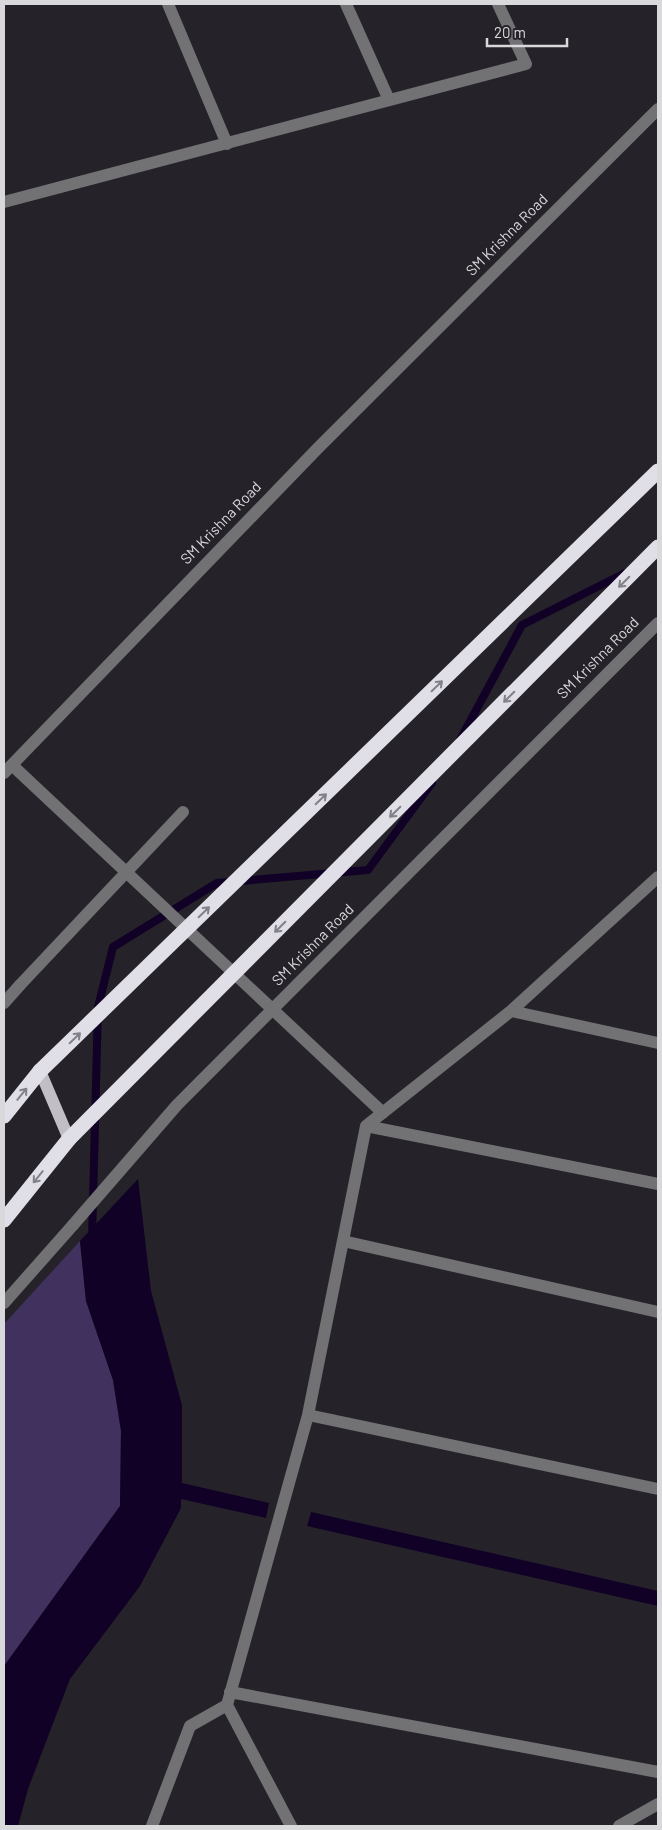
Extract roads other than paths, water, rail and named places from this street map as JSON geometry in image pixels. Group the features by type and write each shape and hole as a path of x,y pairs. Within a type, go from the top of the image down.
{"highway":[{"path":"4,1116 40,1072 658,471"},
{"path":"4,1220 69,1140 658,547"}],"main road":[{"path":"40,1072 69,1140"}],"street":[{"path":"168,4 227,144"},
{"path":"346,4 389,100"},
{"path":"4,202 526,64 498,4"},
{"name":"SM Krishna Road","path":"8,769 326,440 658,109"},
{"name":"SM Krishna Road","path":"4,1303 177,1106 658,623"},
{"path":"8,769 383,1113"},
{"path":"4,1003 183,812"},
{"path":"291,1826 227,1705 308,1415 366,1126 511,1011 658,877"},
{"path":"511,1011 658,1043"},
{"path":"366,1126 658,1184"},
{"path":"343,1241 658,1312"},
{"path":"308,1415 658,1489"},
{"path":"230,1692 658,1772"},
{"path":"152,1826 190,1726 227,1705"},
{"path":"619,1826 658,1804"}],"waterway":[{"path":"460,740 522,625 625,573"},
{"path":"92,1239 98,1007 113,947 217,883 368,870 432,783"}]}
